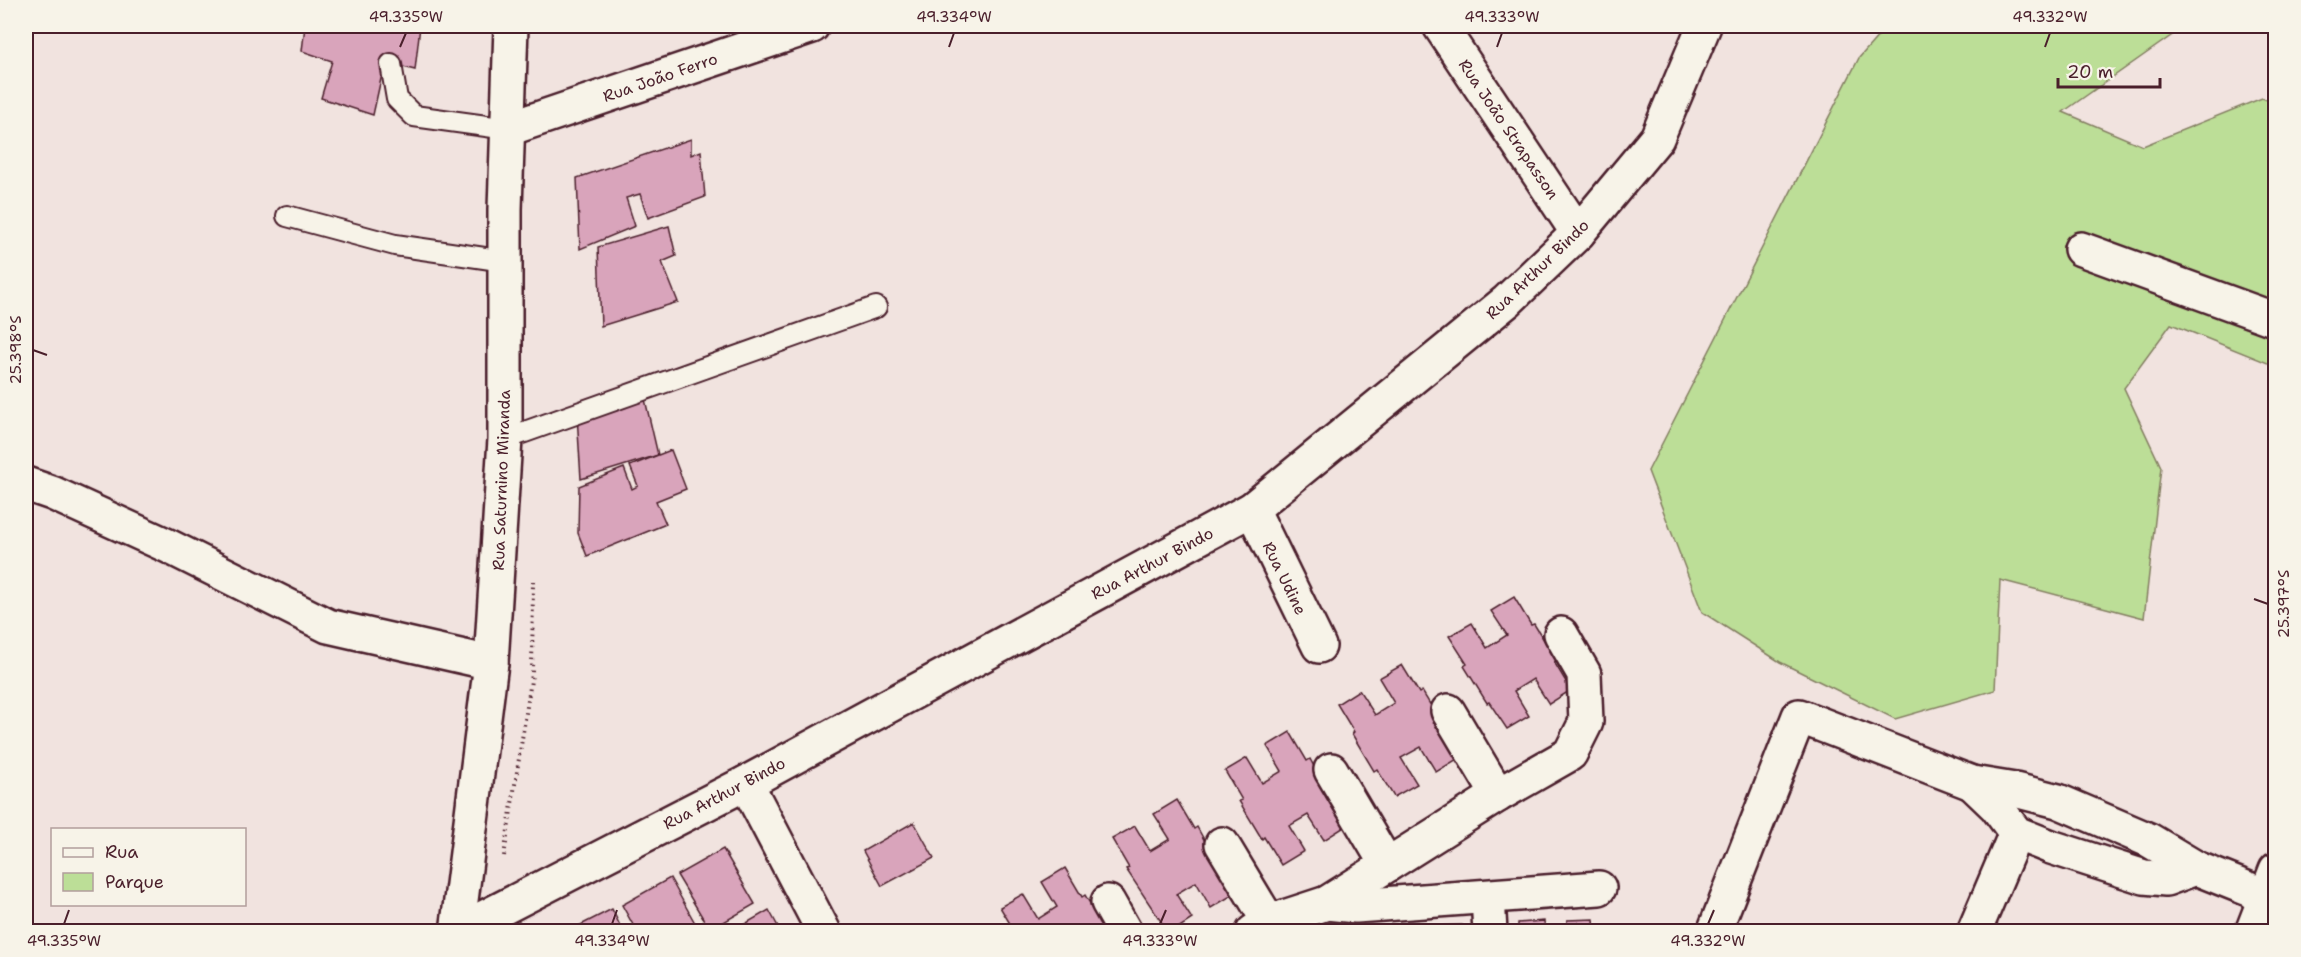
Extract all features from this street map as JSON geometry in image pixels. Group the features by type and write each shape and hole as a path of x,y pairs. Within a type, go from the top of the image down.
{"street":[{"name":"Rua Saturnino Miranda","path":"458,931 491,663 505,439 505,261 511,26"},
{"name":"Rua João Ferro","path":"508,129 812,26"},
{"name":"Rua João Strapasson","path":"1440,26 1578,233"},
{"name":"Rua Arthur Bindo","path":"458,931 746,783 1252,509 1507,301 1578,233 1657,138 1704,26"},
{"path":"2081,249 2276,320"},
{"path":"26,484 52,493 168,546 328,626 491,663"},
{"name":"Rua Udine","path":"1252,509 1319,646"},
{"path":"1347,914 1387,865 1498,795 1570,754 1586,722 1584,674 1562,634"},
{"path":"1448,711 1498,795"},
{"path":"1714,932 1799,716 1972,783 2015,790 2058,801 2149,840 2196,868 2271,883 2252,932"},
{"path":"1331,770 1387,865"},
{"path":"746,783 824,932"},
{"path":"1972,783 1996,806 2016,833 2051,847 2144,878 2166,879 2196,868"},
{"path":"1974,932 2016,833"},
{"path":"1222,844 1261,927 1488,897 1599,888"},
{"path":"1488,897 1490,932"},
{"path":"1108,902 1125,932"}],"lane":[{"path":"391,64 397,99 414,116 508,129"},
{"path":"288,216 395,245 505,261"},
{"path":"505,439 876,307"}],"green space":[{"path":"1887,26 2181,26 2178,31 2063,112 2143,146 2262,98 2275,103 2275,366 2171,324 2124,388 2161,467 2144,618 2000,580 1995,690 1895,719 1780,662 1702,612 1648,471 1859,58"}],"building":[{"path":"305,26 420,26 415,70 391,64 384,65 373,115 321,98 332,61 302,51"},
{"path":"691,139 691,155 701,151 705,197 648,218 640,194 626,198 635,226 580,249 577,178"},
{"path":"669,226 676,256 662,262 678,302 601,326 598,247"},
{"path":"644,395 658,455 581,479 577,415"},
{"path":"671,450 686,489 656,501 666,524 587,556 578,533 579,486 624,468 632,489 638,486 630,466"},
{"path":"1514,597 1557,661 1554,662 1571,690 1549,704 1533,679 1514,691 1529,716 1507,729 1489,702 1487,703 1464,666 1467,664 1449,636 1472,623 1487,648 1507,635 1491,611"},
{"path":"1402,665 1419,693 1422,691 1459,758 1436,772 1421,747 1401,758 1417,784 1394,797 1377,769 1374,771 1337,704 1359,690 1375,715 1394,703 1379,678"},
{"path":"1290,732 1307,761 1310,759 1346,826 1324,840 1308,815 1289,826 1304,851 1281,865 1239,801 1242,800 1225,771 1247,758 1262,783 1282,771 1267,746"},
{"path":"1177,800 1194,829 1197,827 1234,894 1211,908 1196,882 1176,894 1192,919 1172,932 1168,932 1126,869 1129,868 1112,839 1135,826 1150,851 1170,839 1154,814"},
{"path":"914,822 934,858 882,886 863,851"},
{"path":"723,849 755,904 710,930 677,875"},
{"path":"1065,868 1082,897 1085,895 1107,932 1015,932 1000,907 1023,894 1038,919 1057,907 1042,882"},
{"path":"670,878 700,932 637,932 622,905"},
{"path":"612,909 623,932 567,932"},
{"path":"769,910 781,932 731,932"},
{"path":"1594,919 1595,932 1568,932 1567,920"},
{"path":"1544,921 1545,932 1518,932 1518,923"},
{"path":"1462,925 1463,932 1436,932 1436,926"},
{"path":"1413,927 1413,932 1387,932 1386,928"}]}
